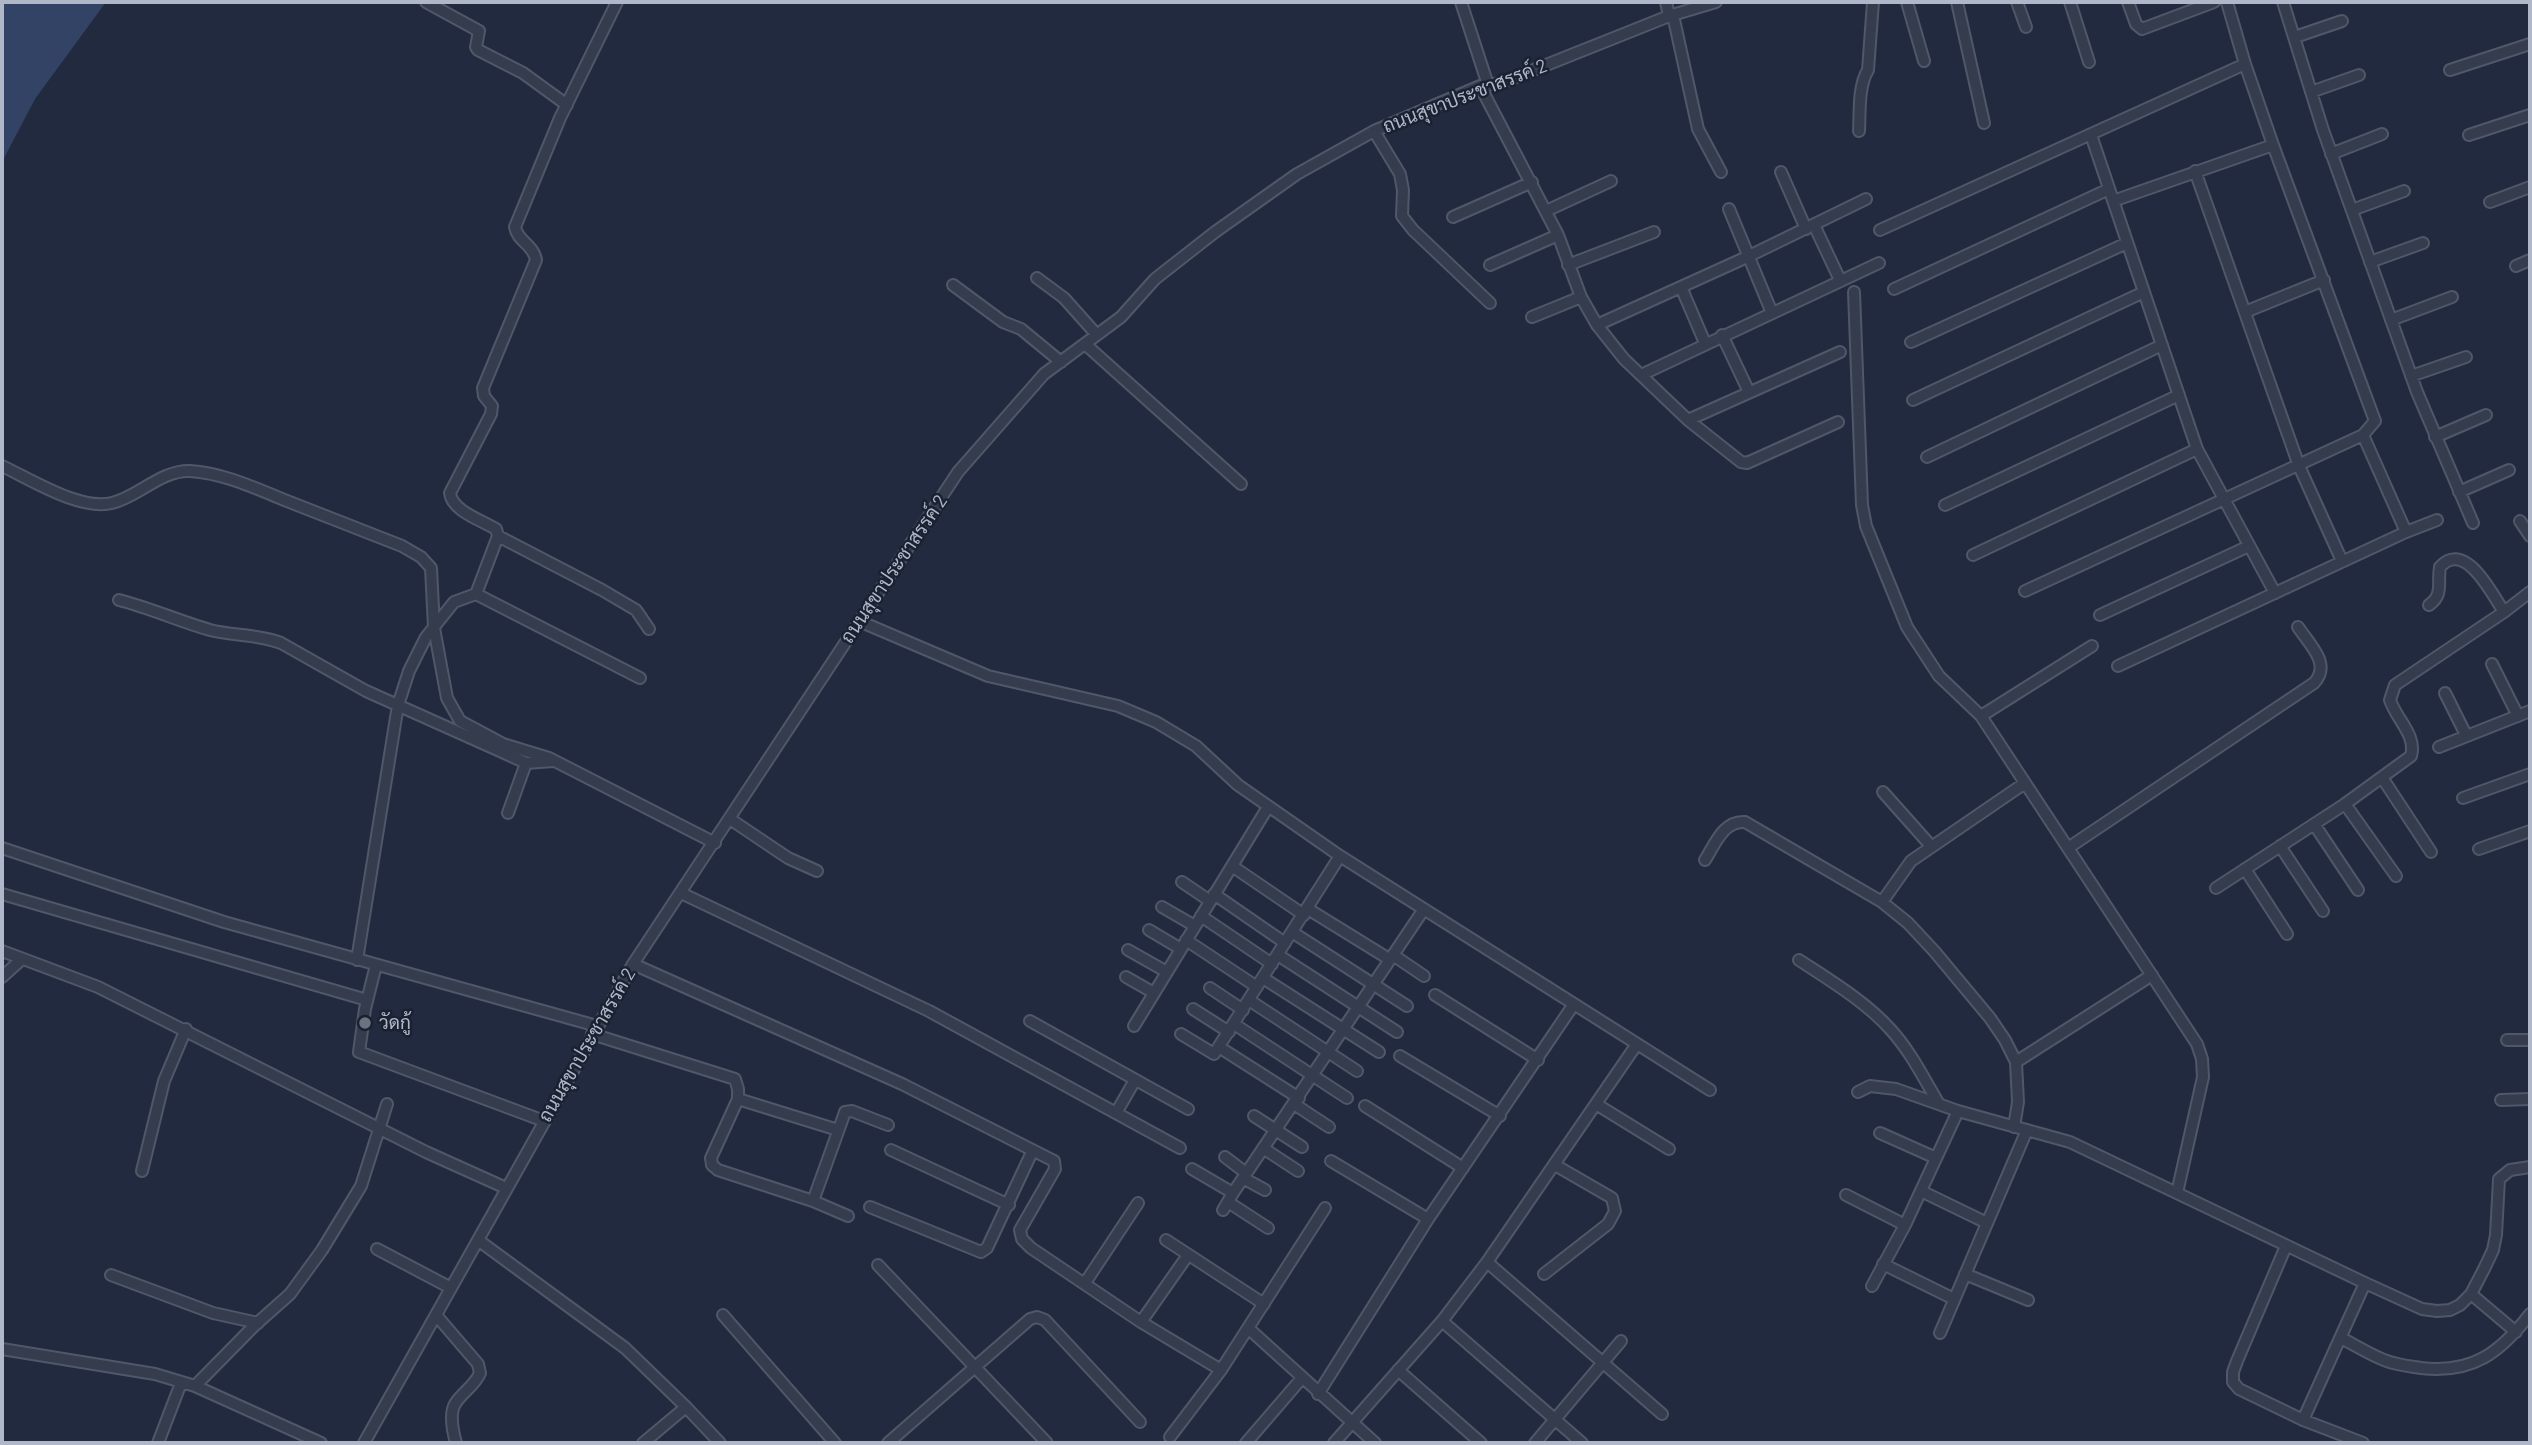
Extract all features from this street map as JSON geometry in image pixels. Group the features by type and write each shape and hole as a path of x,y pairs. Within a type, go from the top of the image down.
{"street":[{"path":"426,2 479,31 476,47 478,50 523,73 567,104"},
{"path":"476,594 498,536 496,529 456,507 451,501 450,493 491,414 492,406 484,396 483,388 536,260 535,253 516,235 515,226 545,150 617,2"},
{"path":"1461,2 1484,85 1558,235 1581,297 1612,345 1688,420 1741,462 1746,463 1838,422"},
{"path":"1665,2 1671,16 1698,129 1721,172"},
{"name":"ถนนสุขาประชาสรรค์ 2","path":"364,1443 633,964 958,472 1044,374 1121,317 1155,279 1215,232 1297,174 1374,131 1484,85 1501,83 1671,16 1716,2"},
{"path":"1859,131 1864,76 1868,70 1873,2"},
{"path":"1907,2 1924,61"},
{"path":"1957,2 1984,123"},
{"path":"2017,2 2026,27"},
{"path":"2070,2 2089,62"},
{"path":"2128,2 2136,24 2142,29 2214,2"},
{"path":"2025,591 2223,498 2299,466 2363,435 2372,426 2374,415 2273,145 2227,2"},
{"path":"2283,2 2331,154 2411,376 2473,523"},
{"path":"2295,37 2342,21"},
{"path":"2450,70 2530,44"},
{"path":"1880,230 2245,64"},
{"path":"2311,92 2360,75"},
{"path":"2469,135 2530,115"},
{"path":"1374,131 1400,174 1403,190 1402,216 1490,303"},
{"path":"2331,154 2382,134"},
{"path":"2091,135 2197,449 2274,593"},
{"path":"1894,289 2111,195 2273,145"},
{"path":"2195,171 2299,466 2342,561"},
{"path":"1781,172 1840,280"},
{"path":"1546,211 1611,181"},
{"path":"1453,217 1532,183"},
{"path":"2490,202 2530,187"},
{"path":"2352,210 2404,191"},
{"path":"1597,325 1866,199"},
{"path":"1729,209 1772,313"},
{"path":"1568,265 1654,232"},
{"path":"1490,265 1558,235"},
{"path":"1911,342 2127,243"},
{"path":"2370,262 2423,243"},
{"path":"2516,266 2530,260"},
{"path":"1641,374 1880,263"},
{"path":"1037,278 1064,298 1097,335"},
{"path":"2245,312 2324,280"},
{"path":"953,285 1003,323 1021,329 1061,362"},
{"path":"1681,287 1705,344"},
{"path":"1854,292 1862,505 1866,526 1907,627 1939,676 1981,716 2197,1044 2202,1059 2203,1076 2177,1193"},
{"path":"1913,400 2144,292"},
{"path":"1532,317 1581,297"},
{"path":"2391,320 2452,297"},
{"path":"1722,335 1749,392"},
{"path":"1085,344 1241,484"},
{"path":"1927,457 2162,345"},
{"path":"1688,420 1840,352"},
{"path":"2411,376 2466,357"},
{"path":"1945,505 2179,395"},
{"path":"2435,437 2486,415"},
{"path":"2363,435 2406,532"},
{"path":"1973,555 2197,449"},
{"path":"2,466 77,501 98,504 112,503 164,477 186,471 201,472 243,484 402,546 421,557 431,568 434,628 447,698 460,721 503,744 556,761 715,843"},
{"path":"2459,492 2509,470"},
{"path":"2118,666 2342,561 2437,520"},
{"path":"2520,522 2530,536"},
{"path":"498,536 636,610 649,629"},
{"path":"2100,615 2249,546"},
{"path":"2429,605 2440,592 2440,567 2444,562 2454,559 2471,565 2504,612"},
{"path":"2216,888 2383,779 2412,757 2414,747 2390,700 2395,685 2530,592"},
{"path":"356,960 398,705 414,656 454,602 476,594 640,678"},
{"path":"119,600 151,608 212,631 281,642 355,685 526,762 556,761"},
{"path":"859,621 988,676 1118,706 1156,722 1196,746 1238,785 1340,856 1710,1090"},
{"path":"2068,848 2314,683 2320,677 2322,662 2298,627"},
{"path":"1981,716 2092,646"},
{"path":"2492,664 2518,716"},
{"path":"2445,693 2466,735"},
{"path":"2439,747 2530,711"},
{"path":"509,813 526,762"},
{"path":"2463,798 2530,774"},
{"path":"2383,779 2431,852"},
{"path":"1882,902 1911,861 2025,783"},
{"path":"1883,792 1931,846"},
{"path":"2345,804 2396,876"},
{"path":"1133,1026 1268,807"},
{"path":"730,819 788,858 817,871"},
{"path":"1705,860 1729,824 1736,821 1745,822 1882,902 1908,923 1972,995 2005,1040 2016,1062 2018,1102 2014,1127"},
{"path":"2314,824 2358,890"},
{"path":"2480,849 2530,831"},
{"path":"2280,846 2323,911"},
{"path":"2,848 224,922 594,1030 735,1079 738,1099 711,1158 712,1165 718,1170 813,1201 848,1216"},
{"path":"1181,1034 1214,1054 1340,856"},
{"path":"1232,866 1306,912 1424,976"},
{"path":"2245,869 2287,934"},
{"path":"1182,882 1212,897 1285,943"},
{"path":"681,893 929,1011 1180,1148"},
{"path":"2,894 367,1000"},
{"path":"1162,907 1198,921 1275,959 1397,1032"},
{"path":"1228,1202 1424,909"},
{"path":"1149,930 1260,983 1379,1052"},
{"path":"1292,932 1408,1006"},
{"path":"1128,950 1167,972"},
{"path":"2,951 98,986 426,1152 506,1188"},
{"path":"2,977 22,959"},
{"path":"1800,960 1844,990 1889,1028 1903,1045 1939,1104"},
{"path":"633,964 902,1084 1054,1161 1055,1169 1020,1230 1022,1239 1031,1248 1142,1322 1221,1370"},
{"path":"376,965 367,1000 359,1052 544,1121"},
{"path":"2016,1062 2152,975"},
{"path":"1126,977 1154,993"},
{"path":"1210,988 1246,1005 1357,1071"},
{"path":"1435,995 1538,1059"},
{"path":"1318,1394 1428,1219 1574,1004"},
{"path":"1193,1009 1231,1028 1347,1098"},
{"path":"1030,1021 1188,1109"},
{"path":"142,1171 164,1081 186,1029"},
{"path":"2507,1040 2530,1040"},
{"path":"1334,1443 1442,1321 1487,1262 1637,1044"},
{"path":"1219,1047 1329,1126"},
{"path":"1400,1056 1500,1116"},
{"path":"1116,1113 1135,1080"},
{"path":"1858,1092 1870,1086 1880,1086 2070,1142 2365,1283 2422,1309 2437,1311 2460,1305 2471,1294 2493,1250 2499,1179 2510,1170 2530,1167"},
{"path":"738,1099 838,1130"},
{"path":"2501,1100 2530,1099"},
{"path":"195,1386 290,1294 322,1250 360,1186 387,1104"},
{"path":"1596,1104 1669,1149"},
{"path":"1365,1106 1463,1168"},
{"path":"813,1201 845,1112 852,1111 888,1125"},
{"path":"1872,1286 1905,1224 1958,1111"},
{"path":"1254,1116 1302,1147"},
{"path":"1940,1333 2027,1130"},
{"path":"1880,1133 1936,1158"},
{"path":"1263,1148 1298,1171"},
{"path":"891,1150 1009,1205"},
{"path":"870,1207 981,1252 987,1248 1009,1205 1032,1152"},
{"path":"1225,1157 1265,1190"},
{"path":"1331,1161 1428,1219"},
{"path":"1544,1274 1608,1224 1615,1211 1612,1198 1555,1165"},
{"path":"1192,1169 1228,1202 1268,1228"},
{"path":"1921,1191 1987,1223"},
{"path":"1846,1195 1905,1224"},
{"path":"1085,1283 1138,1203"},
{"path":"1170,1437 1221,1370 1325,1208"},
{"path":"478,1240 625,1348 720,1443"},
{"path":"1166,1240 1264,1304"},
{"path":"2286,1246 2237,1361 2233,1382 2239,1389 2303,1420 2363,1443"},
{"path":"377,1249 451,1288"},
{"path":"1142,1322 1188,1255"},
{"path":"1487,1262 1662,1414"},
{"path":"1883,1264 1954,1299"},
{"path":"878,1265 1047,1443"},
{"path":"1965,1274 2028,1300"},
{"path":"111,1275 213,1312 258,1323"},
{"path":"2303,1420 2365,1283"},
{"path":"2471,1294 2516,1332"},
{"path":"2341,1338 2386,1361 2404,1366 2437,1370 2464,1367 2481,1360 2516,1332 2530,1314"},
{"path":"436,1315 478,1364 480,1373 468,1392 455,1404 453,1416 456,1443"},
{"path":"723,1315 835,1443"},
{"path":"888,1443 1030,1319 1037,1317 1045,1320 1140,1422"},
{"path":"1442,1321 1582,1443"},
{"path":"1248,1328 1375,1443"},
{"path":"1535,1443 1621,1341"},
{"path":"2,1349 155,1374 195,1386 321,1443"},
{"path":"1398,1370 1482,1443"},
{"path":"1246,1443 1302,1378"},
{"path":"158,1443 181,1383"},
{"path":"643,1443 686,1407"}],"water":[{"path":"2,2 106,2 35,99 2,162"}],"place":[{"name":"วัดกู้","path":"365,1023"}]}
